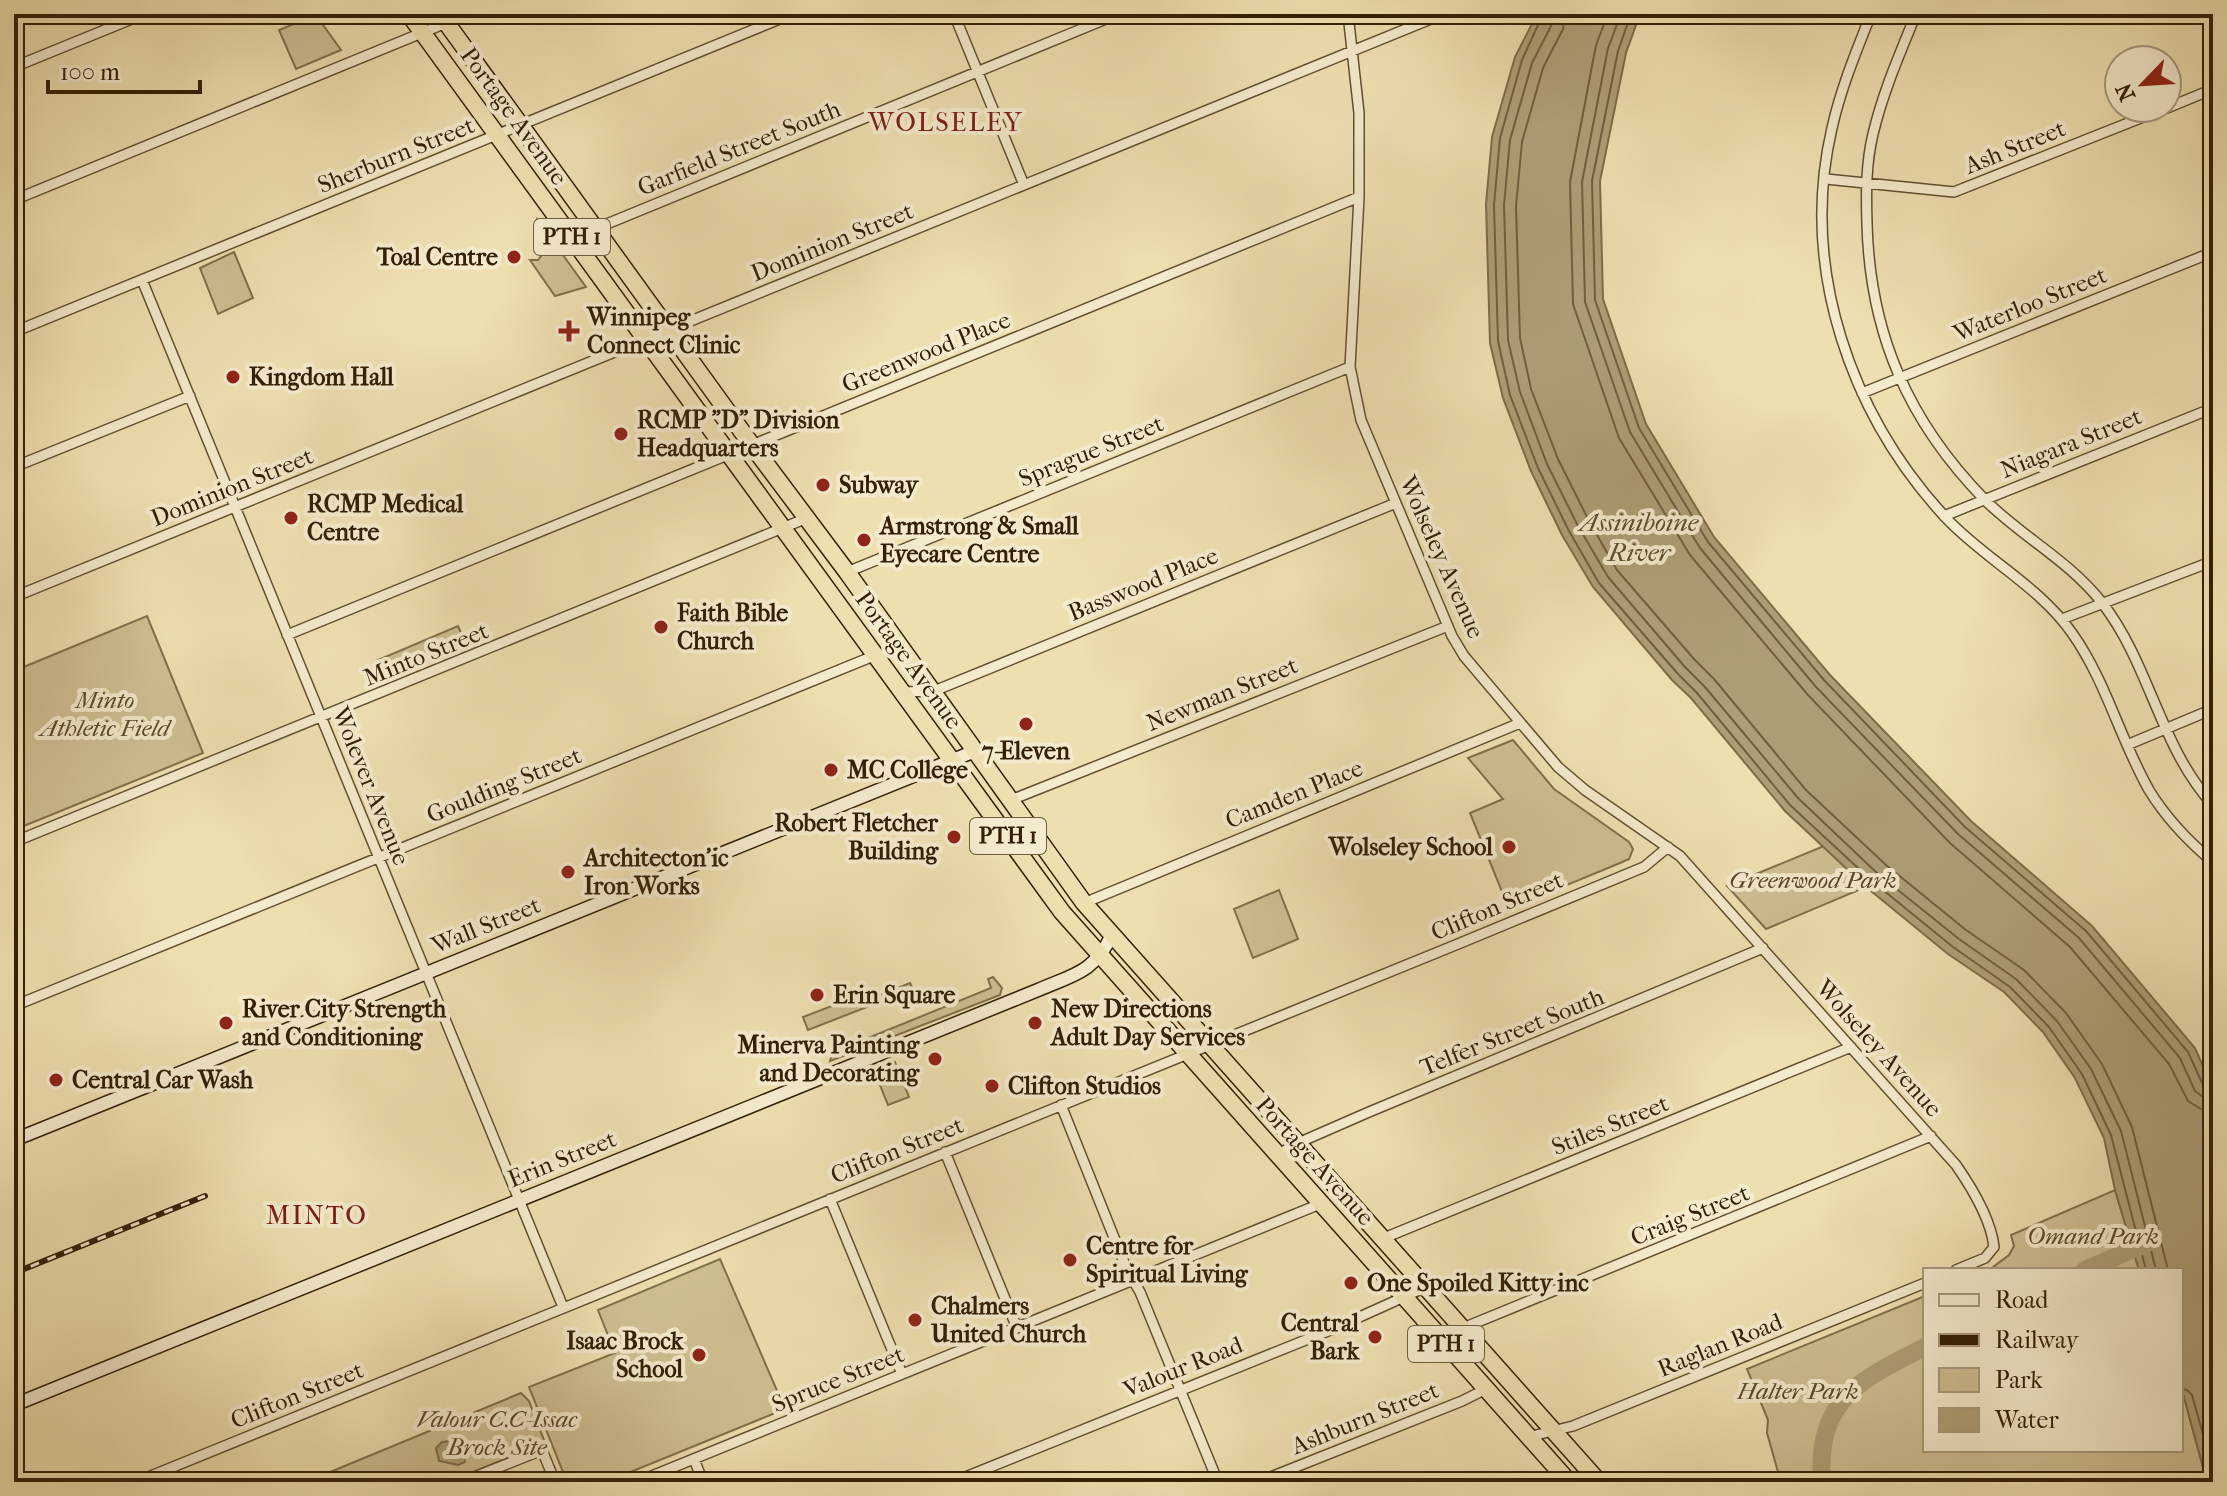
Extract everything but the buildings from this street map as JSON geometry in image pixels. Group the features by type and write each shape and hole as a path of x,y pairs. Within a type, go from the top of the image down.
{"highway":[{"name":"Portage Avenue","path":"409,14 1062,912 1569,1482"},
{"name":"Portage Avenue","path":"443,19 934,691 1084,903 1599,1482"}],"main road":[{"name":"Wall Street","path":"14,1140 975,751"},
{"path":"1102,955 1112,935"},
{"name":"Erin Street","path":"14,1405 1038,990 1090,967 1102,955"}],"street":[{"path":"14,67 144,14"},
{"path":"14,200 423,33 443,19 468,14"},
{"name":"Sherburn Street","path":"14,332 792,14"},
{"path":"954,14 1024,185"},
{"name":"Garfield Street South","path":"597,228 1118,14"},
{"name":"Wolseley Avenue","path":"1348,14 1359,113 1359,197 1350,367 1361,420 1448,626 1464,656 1567,776 1680,856 1931,1136 1969,1185 1991,1232 1994,1247 1985,1258 1961,1268"},
{"name":"Dominion Street","path":"14,597 1443,14"},
{"path":"1871,14 1847,73 1831,132 1823,203 1825,270 1846,358 1896,457 1919,488 1980,549 2045,601 2062,619 2090,662 2157,803 2185,837 2212,861"},
{"path":"1916,14 1888,84 1873,134 1866,184 1868,261 1878,320 1898,378 1935,441 1985,499 2072,570 2104,605 2134,659 2184,767 2213,805"},
{"name":"Ash Street","path":"2183,101 2213,89"},
{"name":"Ash Street","path":"1826,179 1954,192 2126,124"},
{"name":"Greenwood Place","path":"287,635 1359,197"},
{"name":"Waterloo Street","path":"1862,393 2213,252"},
{"name":"Wolever Avenue","path":"142,280 563,1307"},
{"name":"Sprague Street","path":"847,572 1350,367"},
{"path":"14,467 190,396"},
{"name":"Niagara Street","path":"1944,516 2213,408"},
{"name":"Basswood Place","path":"903,692 934,691 1396,503"},
{"name":"Minto Street","path":"14,842 807,518"},
{"path":"2062,619 2213,561"},
{"name":"Newman Street","path":"1011,800 1448,626"},
{"name":"Goulding Street","path":"14,1006 876,655"},
{"path":"2127,745 2213,709"},
{"name":"Camden Place","path":"1084,903 1520,723"},
{"name":"Clifton Street","path":"136,1482 1644,867 1668,847"},
{"name":"Telfer Street South","path":"1277,1155 1298,1143 1763,948"},
{"name":"Stiles Street","path":"1384,1238 1851,1047"},
{"path":"1061,1105 1218,1482"},
{"name":"Craig Street","path":"1463,1328 1931,1136"},
{"path":"945,1152 1017,1328"},
{"path":"830,1199 902,1374"},
{"name":"Spruce Street","path":"637,1482 1320,1204"},
{"name":"Raglan Road","path":"1528,1437 1573,1426 1923,1284"},
{"name":"Valour Road","path":"953,1482 1426,1287"},
{"name":"Ashburn Street","path":"1258,1482 1486,1389"},
{"path":"462,1482 542,1450 555,1482"},
{"path":"694,1459 703,1482"}],"green space":[{"path":"316,15 341,50 296,69 279,30"},
{"path":"537,219 586,287 555,296 530,260 538,260 548,247 546,238 534,227"},
{"path":"234,252 253,298 218,314 200,268"},
{"name":"Minto Athletic Field","path":"147,616 203,753 14,830 14,671"},
{"path":"458,626 465,643 385,676 378,660"},
{"path":"1513,740 1554,789 1629,842 1633,849 1629,859 1509,909 1470,813 1503,799 1468,758"},
{"name":"Greenwood Park","path":"1824,846 1866,887 1766,929 1727,886"},
{"path":"1279,890 1298,939 1253,958 1234,909"},
{"path":"993,977 1002,988 1000,995 830,1061 836,1041 841,1049 991,988 988,979"},
{"path":"910,983 913,989 808,1030 803,1017 855,997 858,1004"},
{"path":"895,1062 909,1097 888,1105 874,1070"},
{"name":"Omand Park","path":"2115,1190 2138,1268 1992,1268 2009,1255 2014,1246 2011,1235"},
{"path":"720,1259 785,1409 606,1482 567,1482 529,1387 615,1353 598,1310"},
{"name":"Halter Park","path":"1923,1297 1923,1343 1861,1378 1844,1392 1831,1409 1822,1429 1818,1482 1776,1482 1778,1472 1767,1433 1768,1420 1747,1369"},
{"path":"1923,1355 1923,1452 2183,1452 2183,1393 2207,1482 1826,1482 1829,1438 1843,1408 1853,1395 1894,1367"},
{"name":"Valour C.C-Issac Brock Site","path":"521,1393 529,1401 544,1440 540,1445 448,1482 306,1482"}],"water":[{"name":"Assiniboine River","path":"1537,14 1640,14 1626,53 1600,181 1603,299 1646,424 1714,537 1830,675 1971,821 2092,926 2195,1048 2213,1089 2213,1482 2207,1482 2183,1393 2183,1268 2138,1268 2115,1190 2104,1138 2075,1078 2043,1032 2004,992 1948,954 1866,887 1785,811 1593,587 1562,535 1531,471 1503,398 1490,343 1486,204 1492,137 1515,57"},
{"path":"450,1441 464,1455 465,1462 458,1465 439,1461 436,1448 442,1442"}],"waterway":[{"path":"2090,1268 2152,1241"},
{"path":"1822,1482 1826,1431 1847,1396 1881,1370 1923,1348"}],"railway":[{"path":"14,1273 205,1196"}],"place":[{"name":"Toal Centre","path":"514,257"},
{"name":"Winnipeg Connect Clinic","path":"569,331"},
{"name":"Kingdom Hall","path":"233,377"},
{"name":"RCMP \"D\" Division Headquarters","path":"621,434"},
{"name":"Subway","path":"823,485"},
{"name":"RCMP Medical Centre","path":"291,518"},
{"name":"Armstrong & Small Eyecare Centre","path":"864,540"},
{"name":"Faith Bible Church","path":"661,627"},
{"name":"7-Eleven","path":"1026,724"},
{"name":"MC College","path":"831,770"},
{"name":"Robert Fletcher Building","path":"954,837"},
{"name":"Wolseley School","path":"1509,847"},
{"name":"Architecton'ic Iron Works","path":"568,872"},
{"name":"Erin Square","path":"817,995"},
{"name":"River City Strength and Conditioning","path":"226,1023"},
{"name":"New Directions Adult Day Services","path":"1035,1023"},
{"name":"Minerva Painting and Decorating","path":"935,1059"},
{"name":"Central Car Wash","path":"56,1080"},
{"name":"Clifton Studios","path":"992,1086"},
{"name":"Centre for Spiritual Living","path":"1070,1260"},
{"name":"One Spoiled Kitty inc","path":"1351,1283"},
{"name":"Chalmers United Church","path":"915,1320"},
{"name":"Central Bark","path":"1375,1337"},
{"name":"Isaac Brock School","path":"699,1355"}],"district":[{"name":"WOLSELEY","path":"946,122"},
{"name":"MINTO","path":"317,1215"}]}
